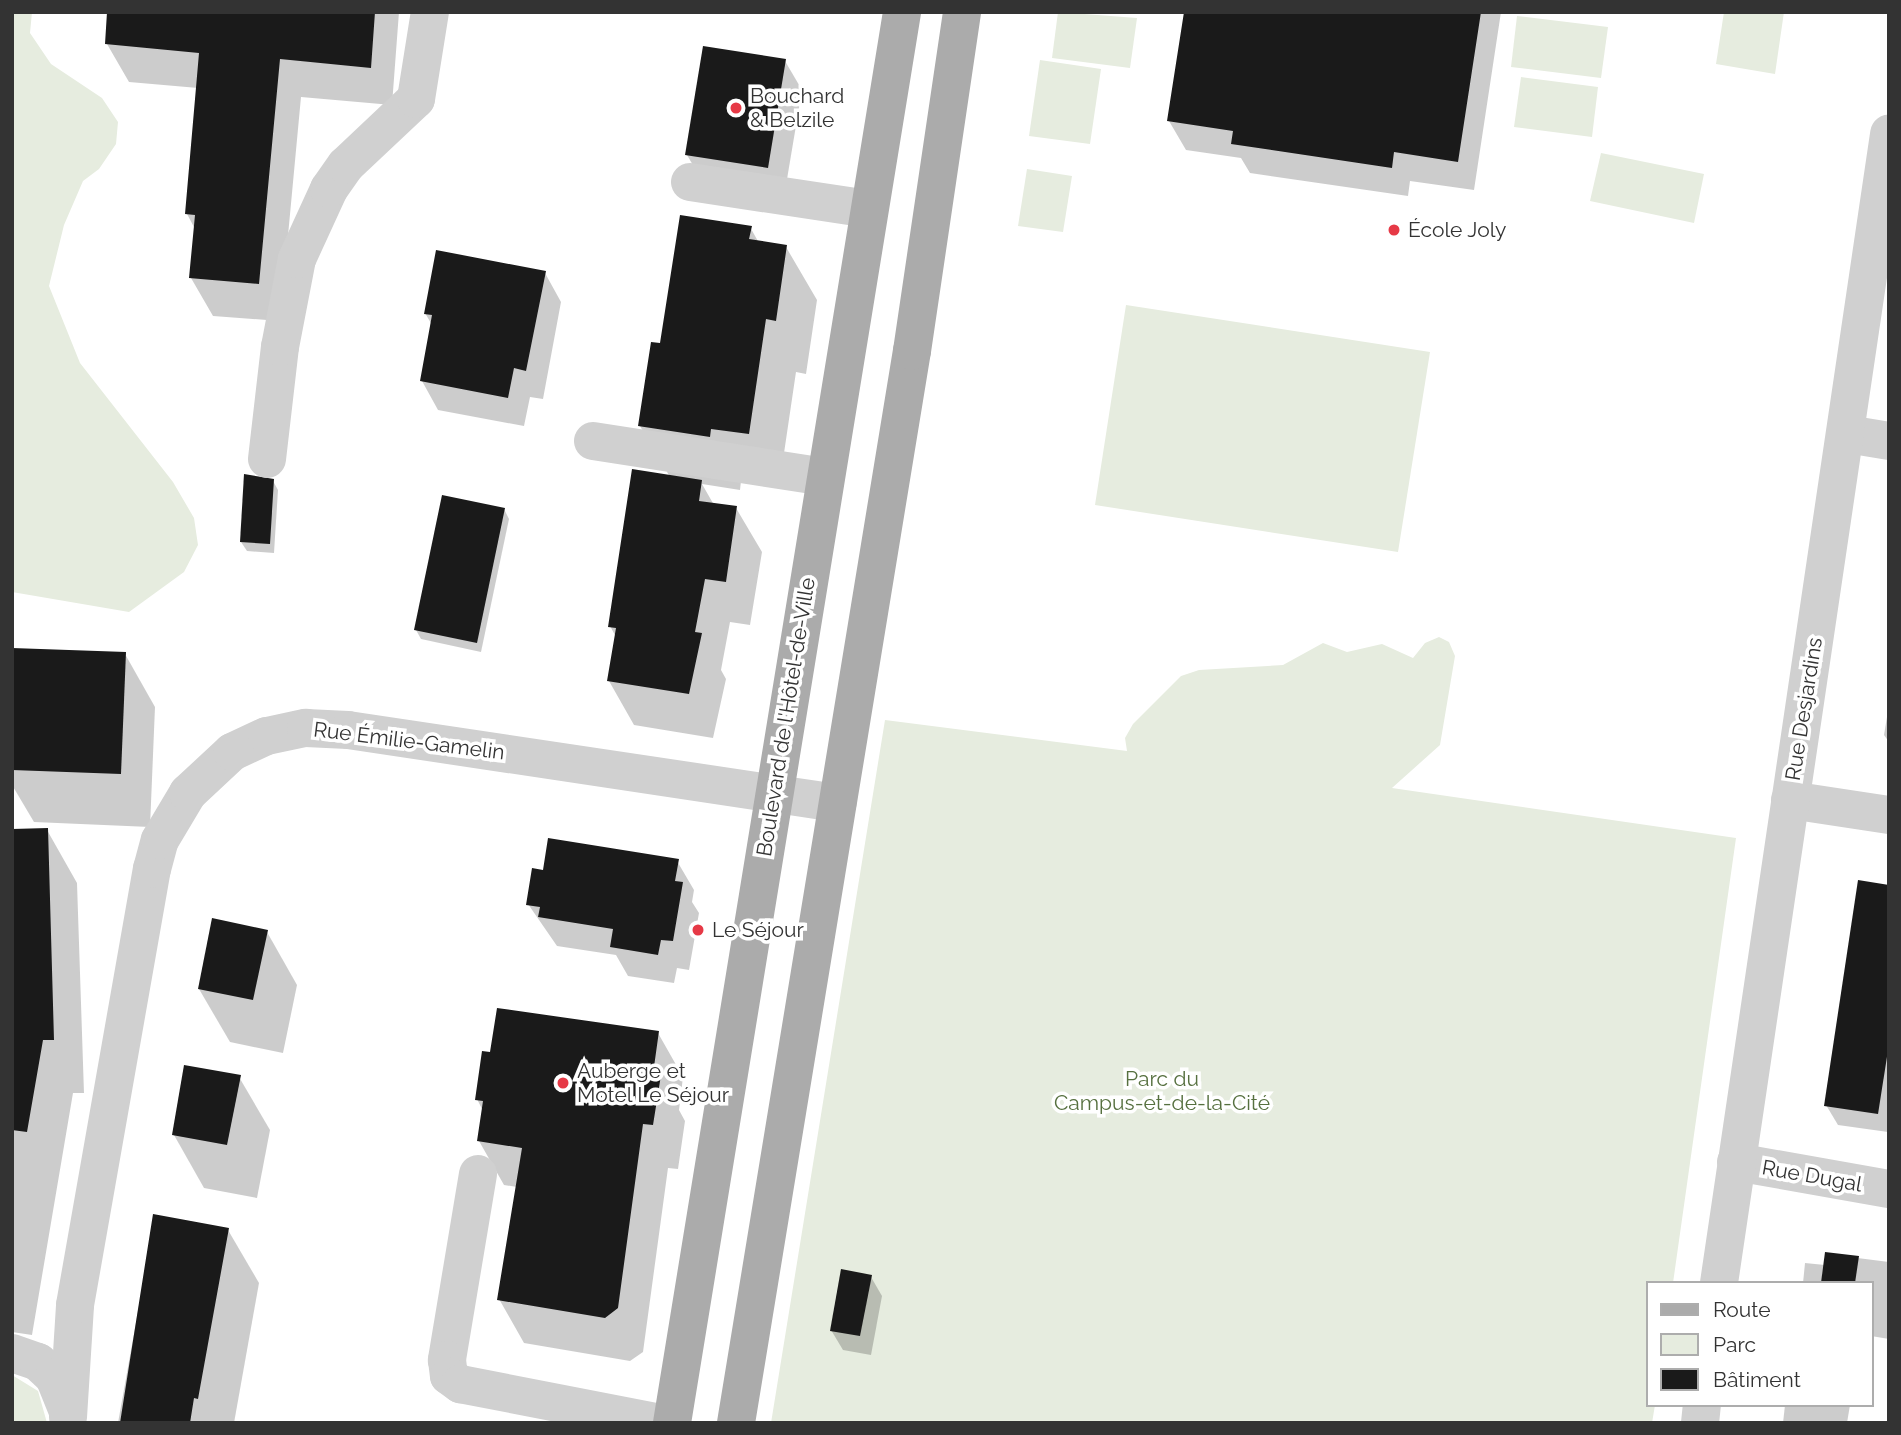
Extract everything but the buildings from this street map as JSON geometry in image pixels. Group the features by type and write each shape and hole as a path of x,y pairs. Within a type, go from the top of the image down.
{"main road":[{"name":"Boulevard de l'Hôtel-de-Ville","path":"672,1423 902,12"},
{"path":"736,1423 838,803 962,12"}],"street":[{"path":"267,459 280,347 297,258 329,189 346,165 416,99 430,12"},
{"name":"Rue Desjardins","path":"1719,1281 1847,434 1889,134"},
{"path":"690,182 869,209"},
{"path":"1847,434 1889,440"},
{"path":"593,441 825,477"},
{"name":"Rue Émilie-Gamelin","path":"67,1420 75,1305 160,840 187,793 232,752 267,736 306,728 348,730 838,803"},
{"path":"1790,800 1889,816"},
{"name":"Rue Dugal","path":"1736,1162 1889,1189"},
{"path":"478,1174 447,1360 449,1376 460,1384 660,1423"},
{"name":"Rue Émilie-Gamelin","path":"12,1351 56,1332 75,1305"},
{"name":"Rue Émilie-Gamelin","path":"12,1351 38,1362 54,1377 67,1420"}],"green space":[{"path":"12,12 32,12 30,33 51,64 102,98 118,122 116,144 99,169 83,181 64,225 49,286 80,363 173,482 194,518 198,545 184,572 129,612 12,592"},
{"path":"1058,12 1137,18 1130,68 1052,58"},
{"path":"1724,12 1784,12 1775,74 1716,64"},
{"path":"1517,16 1608,27 1601,78 1511,67"},
{"path":"1040,60 1101,69 1090,144 1029,136"},
{"path":"1521,77 1598,87 1592,137 1514,127"},
{"path":"1601,153 1704,174 1694,223 1590,201"},
{"path":"1027,169 1072,176 1063,232 1018,226"},
{"path":"1126,305 1430,352 1398,552 1095,505"},
{"name":"Parc du Campus-et-de-la-Cité","path":"1439,637 1449,642 1455,656 1440,745 1392,788 1736,838 1673,1281 1646,1281 1646,1407 1655,1407 1652,1423 771,1423 885,720 1127,751 1125,738 1133,724 1181,676 1199,670 1283,665 1323,643 1347,652 1382,644 1413,658 1425,643"},
{"path":"12,1375 38,1391 47,1423 12,1423"}],"place":[{"name":"Bouchard & Belzile","path":"736,108"},
{"name":"École Joly","path":"1394,230"},
{"name":"Le Séjour","path":"698,930"},
{"name":"Auberge et Motel Le Séjour","path":"563,1083"}]}
